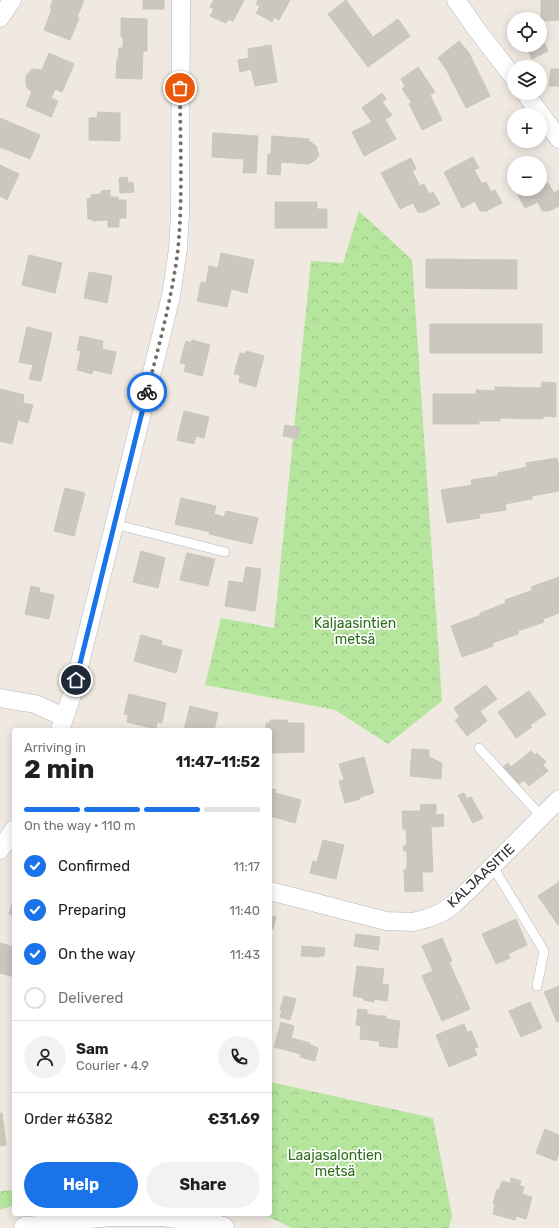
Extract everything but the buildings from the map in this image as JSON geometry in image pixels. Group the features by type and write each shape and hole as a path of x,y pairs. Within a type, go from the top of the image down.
{"main road":[{"path":"25,1228 49,1227 89,1218 110,1216"},
{"path":"170,1216 191,1219 223,1228"}],"street":[{"path":"0,18 12,0"},
{"path":"0,698 35,704 62,724 72,695 171,296 178,249 180,215 181,0"},
{"path":"456,0 507,69"},
{"path":"530,100 559,139"},
{"name":"KALJAASITIE","path":"272,892 386,921 412,922 428,918 454,904 493,867 559,799"},
{"path":"0,850 12,832"}],"lane":[{"path":"114,524 225,552"},
{"path":"479,748 542,817"},
{"path":"493,867 544,951 537,986"}],"green space":[{"name":"Kaljaasintien metsä","path":"359,211 412,260 442,701 388,744 335,710 205,685 221,618 274,628 311,261 343,263"},
{"name":"Laajasalontien metsä","path":"272,1082 433,1118 452,1216 449,1228 292,1228 266,1216 272,1216"},
{"path":"12,1190 12,1206 0,1210 0,1191"}],"way so far":[{"path":"147,392 171,296 178,249 180,215 180,88"}],"route":[{"path":"76,680 147,392"}]}
